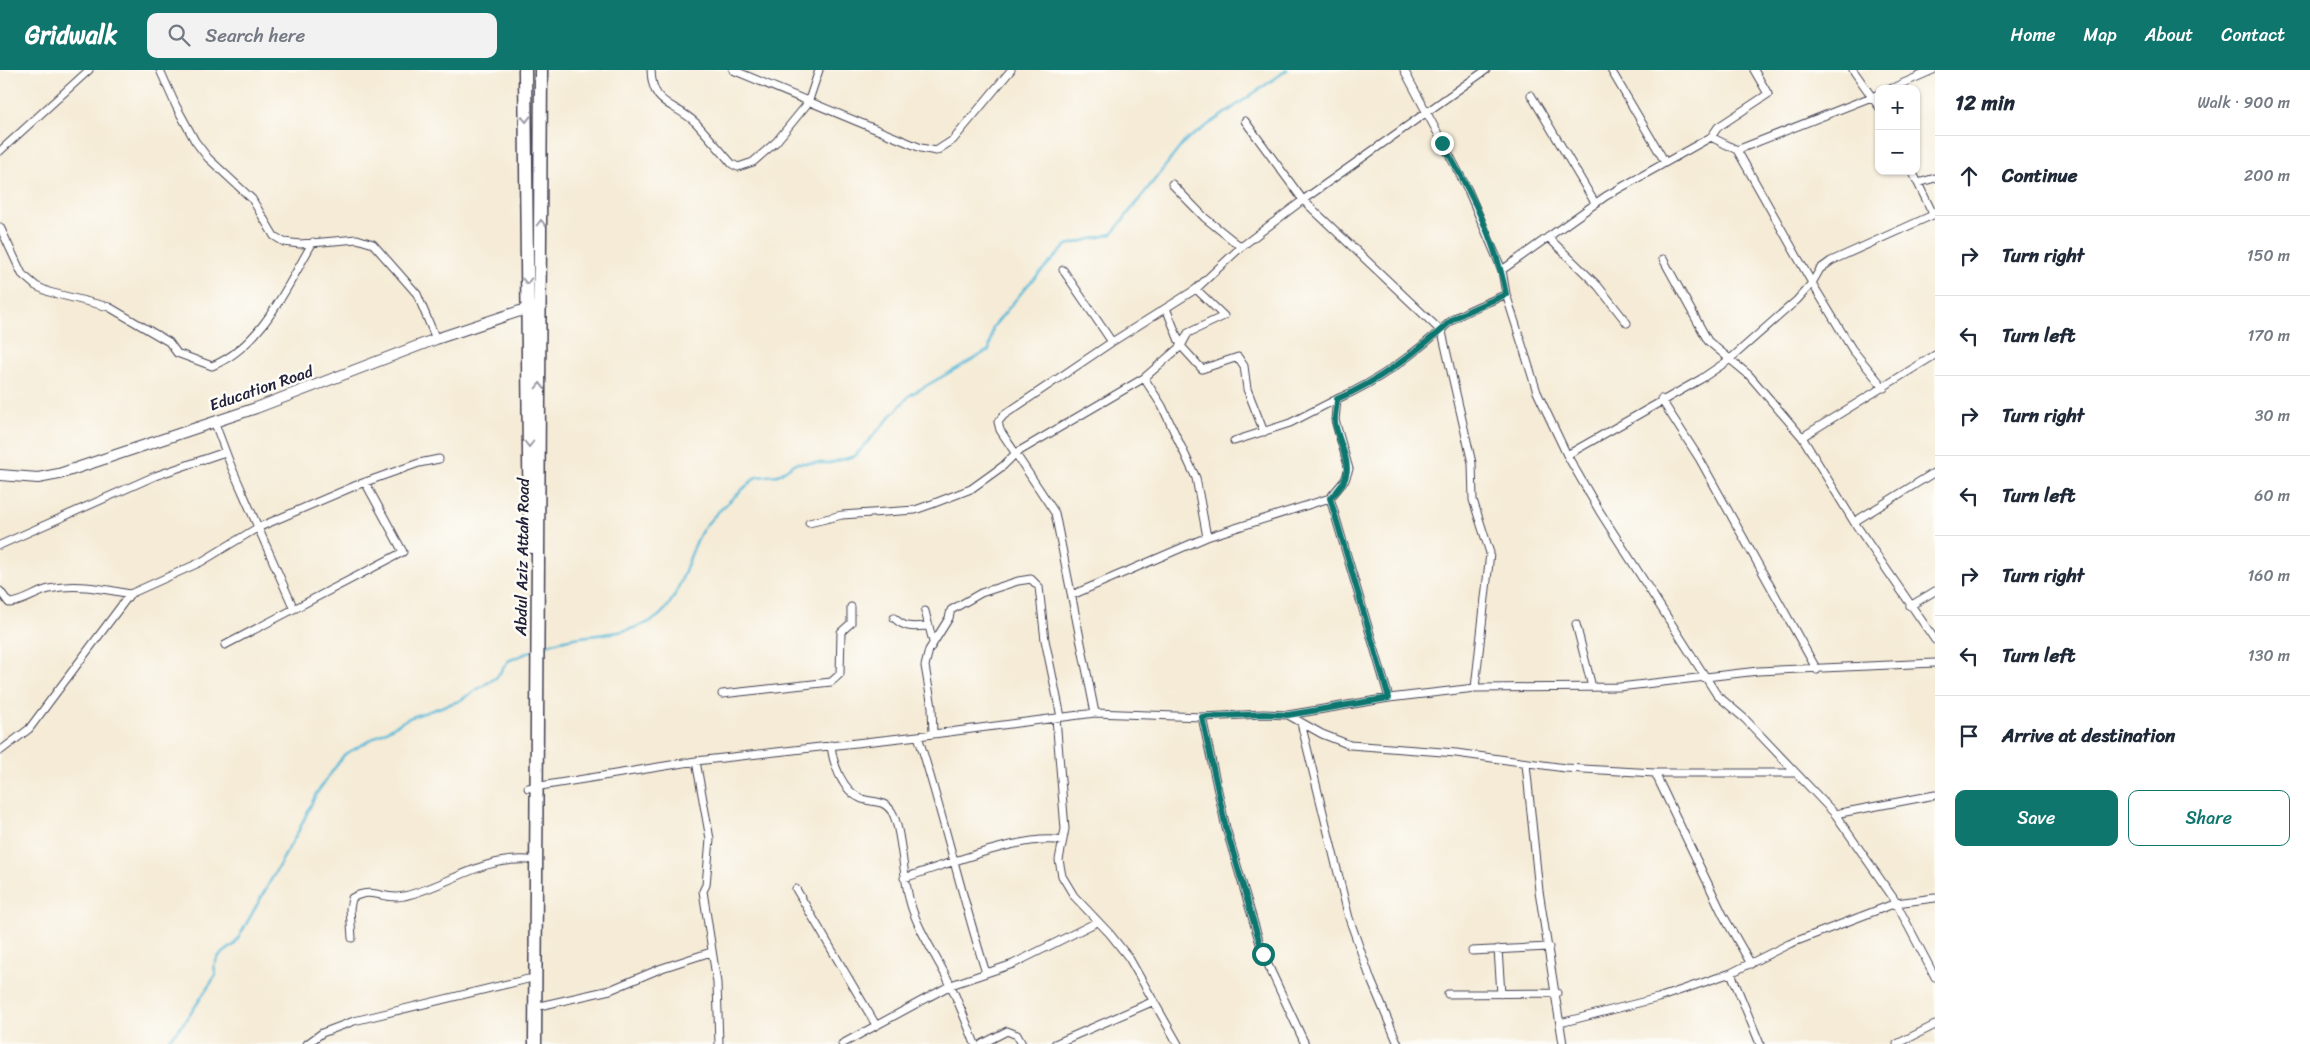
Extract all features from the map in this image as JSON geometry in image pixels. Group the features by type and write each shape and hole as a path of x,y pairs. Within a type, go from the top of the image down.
{"highway":[{"name":"Abdul Aziz Attah Road","path":"525,70 533,650"},
{"name":"Abdul Aziz Attah Road","path":"528,1044 528,860 541,304 541,70"},
{"name":"Abdul Aziz Attah Road","path":"531,787 535,1044"}],"street":[{"path":"0,152 89,70"},
{"path":"160,70 176,106 195,141 208,158 252,199 274,236 284,242 357,240 373,244 418,294 436,339"},
{"path":"651,70 654,88 662,102 689,117 732,164 738,167 753,162 776,142 808,103 819,70"},
{"path":"733,70 808,103 859,121 921,148 936,150 952,140 1011,70"},
{"path":"1404,70 1468,190 1502,270 1506,294 1537,392 1567,455 1600,512 1704,678 1717,695 1745,719 1835,814 1896,903 1935,976"},
{"path":"1095,712 1055,513 998,422 1004,415 1112,342 1196,289 1241,247 1303,200 1486,70"},
{"path":"1612,70 1665,162"},
{"path":"1502,270 1595,203 1711,137 1718,127 1768,94 1754,70"},
{"path":"1854,70 1875,94"},
{"path":"1899,85 1933,70"},
{"path":"1531,95 1595,203"},
{"path":"1737,150 1875,95"},
{"path":"1245,121 1303,200 1442,332 1472,463 1473,500 1490,553 1475,688"},
{"path":"1711,137 1737,150 1812,284 1852,349 1884,388"},
{"path":"1567,455 1662,399 1701,379 1729,360 1797,300 1812,284 1820,269 1831,261 1934,214 1914,175"},
{"path":"1918,183 1935,178"},
{"path":"1172,184 1205,218 1241,247"},
{"path":"0,227 22,274 36,286 49,292 109,307 169,342 177,353 212,366 228,360 248,341 272,312 312,242"},
{"path":"1548,237 1598,286 1627,324"},
{"path":"1663,259 1708,341 1749,375 1802,437 1854,522 1935,640"},
{"path":"1063,270 1112,342"},
{"path":"809,523 842,515 915,510 971,489 1003,466 1016,452 1144,378 1181,346 1188,332 1224,316 1196,289"},
{"path":"1234,441 1290,423 1380,378 1442,332 1452,320 1506,294"},
{"name":"Education Road","path":"0,475 38,478 59,474 256,408 436,339 541,304"},
{"path":"1166,308 1181,346 1202,369 1238,357 1244,366 1247,389 1264,432"},
{"path":"1802,437 1935,355"},
{"path":"1144,378 1162,406 1196,478 1207,537"},
{"path":"1072,595 1207,537 1330,498 1345,480 1348,469 1335,420 1337,399"},
{"path":"1662,399 1699,458 1817,670"},
{"path":"214,421 257,528 294,609"},
{"path":"0,544 155,476 225,452"},
{"path":"0,751 33,724 130,594 201,562 257,528 365,482 419,463 439,459"},
{"path":"1854,522 1935,472"},
{"path":"225,645 403,552 365,482"},
{"path":"1330,498 1389,698"},
{"path":"933,734 932,707 925,666 928,650 945,626 951,610 981,593 1018,581 1031,579 1039,587 1044,640 1058,718 1065,829 1059,860 1062,876 1074,896 1110,934 1129,958 1178,1044"},
{"path":"0,591 10,603 48,590 69,586 90,586 130,594"},
{"path":"1910,606 1935,591"},
{"path":"722,694 831,682 836,679 840,674 841,632 851,623 851,607"},
{"path":"925,611 929,617 933,642"},
{"path":"894,618 903,626 909,628 929,626"},
{"path":"1576,624 1592,687"},
{"path":"531,787 696,761 918,736 1095,712 1202,717 1263,714 1288,715 1389,698 1475,688 1592,687 1758,672 1935,663"},
{"path":"1288,715 1301,723 1350,745 1456,753 1526,764 1655,773 1795,773"},
{"path":"1202,717 1226,828 1263,954 1305,1044"},
{"path":"1301,723 1349,918 1371,980 1398,1044"},
{"path":"918,736 986,973"},
{"path":"830,745 832,760 838,773 851,791 864,800 883,803 891,811 896,822 904,878 915,917 950,985 975,1044"},
{"path":"696,761 710,839 706,885 703,891 717,983 719,1044"},
{"path":"1526,764 1539,891 1564,1044"},
{"path":"1655,773 1723,915 1751,964"},
{"path":"1835,814 1935,794"},
{"path":"904,878 1024,842 1052,839 1062,841"},
{"path":"352,938 350,909 352,898 360,894 375,892 391,898 400,897 428,888 494,861 510,859 528,860"},
{"path":"796,888 876,1025"},
{"path":"1560,1023 1658,998 1731,973 1789,944 1896,903 1935,898"},
{"path":"842,1044 950,985 1013,964 1097,922"},
{"path":"1472,951 1549,947"},
{"path":"1498,949 1501,994"},
{"path":"535,1007 610,990 662,968 711,952"},
{"path":"1731,973 1760,1044"},
{"path":"307,1044 322,1032 354,1020 528,979"},
{"path":"1448,994 1557,994"},
{"path":"1055,1044 1154,1001"},
{"path":"1897,1044 1935,1025"},
{"path":"982,1044 1007,1031 1018,1035 1022,1044"}],"waterway":[{"path":"542,647 569,639 626,630 653,620 670,603 682,580 696,542 706,525 756,477 778,475 796,463 830,463 855,456 910,395 989,350 993,327 1027,286 1067,245 1112,234 1185,141 1287,70"},
{"path":"165,1044 187,1019 216,975 214,966 218,957 235,944 299,830 316,794 344,755 409,718 459,701 497,677 508,661 532,651"}],"route":[{"path":"1263,954 1226,828 1202,717 1263,714 1288,715 1389,698 1330,498 1345,480 1348,469 1335,420 1337,399 1380,378 1442,332 1452,320 1506,294 1502,270 1468,190 1457,167 1442,143"}]}
